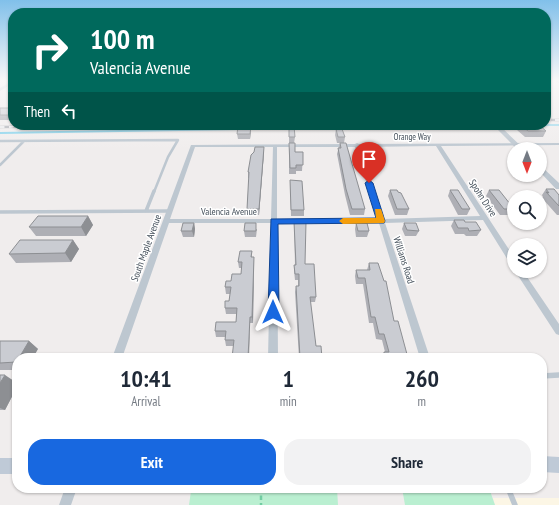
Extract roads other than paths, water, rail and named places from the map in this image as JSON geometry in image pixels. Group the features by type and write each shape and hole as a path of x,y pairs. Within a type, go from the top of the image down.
{"main road":[{"path":"547,464 559,465"},
{"path":"0,466 12,466"}],"street":[{"path":"501,130 514,142"},
{"name":"Williams Road","path":"357,144 423,353"},
{"name":"Spohn Drive","path":"437,144 507,252"},
{"name":"Orange Way","path":"193,146 507,144"},
{"name":"Orange Way","path":"547,144 559,144"},
{"path":"273,353 275,145"},
{"name":"South Maple Avenue","path":"119,353 193,146"},
{"path":"547,175 559,187"},
{"name":"Valencia Avenue","path":"166,221 381,221 484,218"},
{"path":"524,278 559,330"},
{"path":"65,505 69,493"}],"lane":[{"path":"0,141 178,140 168,157 146,211"},
{"path":"0,165 24,141"},
{"path":"0,212 170,211"},
{"path":"547,376 559,375"},
{"path":"510,493 515,505"}],"waterway":[{"path":"551,125 559,125"},
{"path":"0,133 180,130"}],"railway":[{"path":"551,120 559,120"},
{"path":"0,127 8,127"}]}
